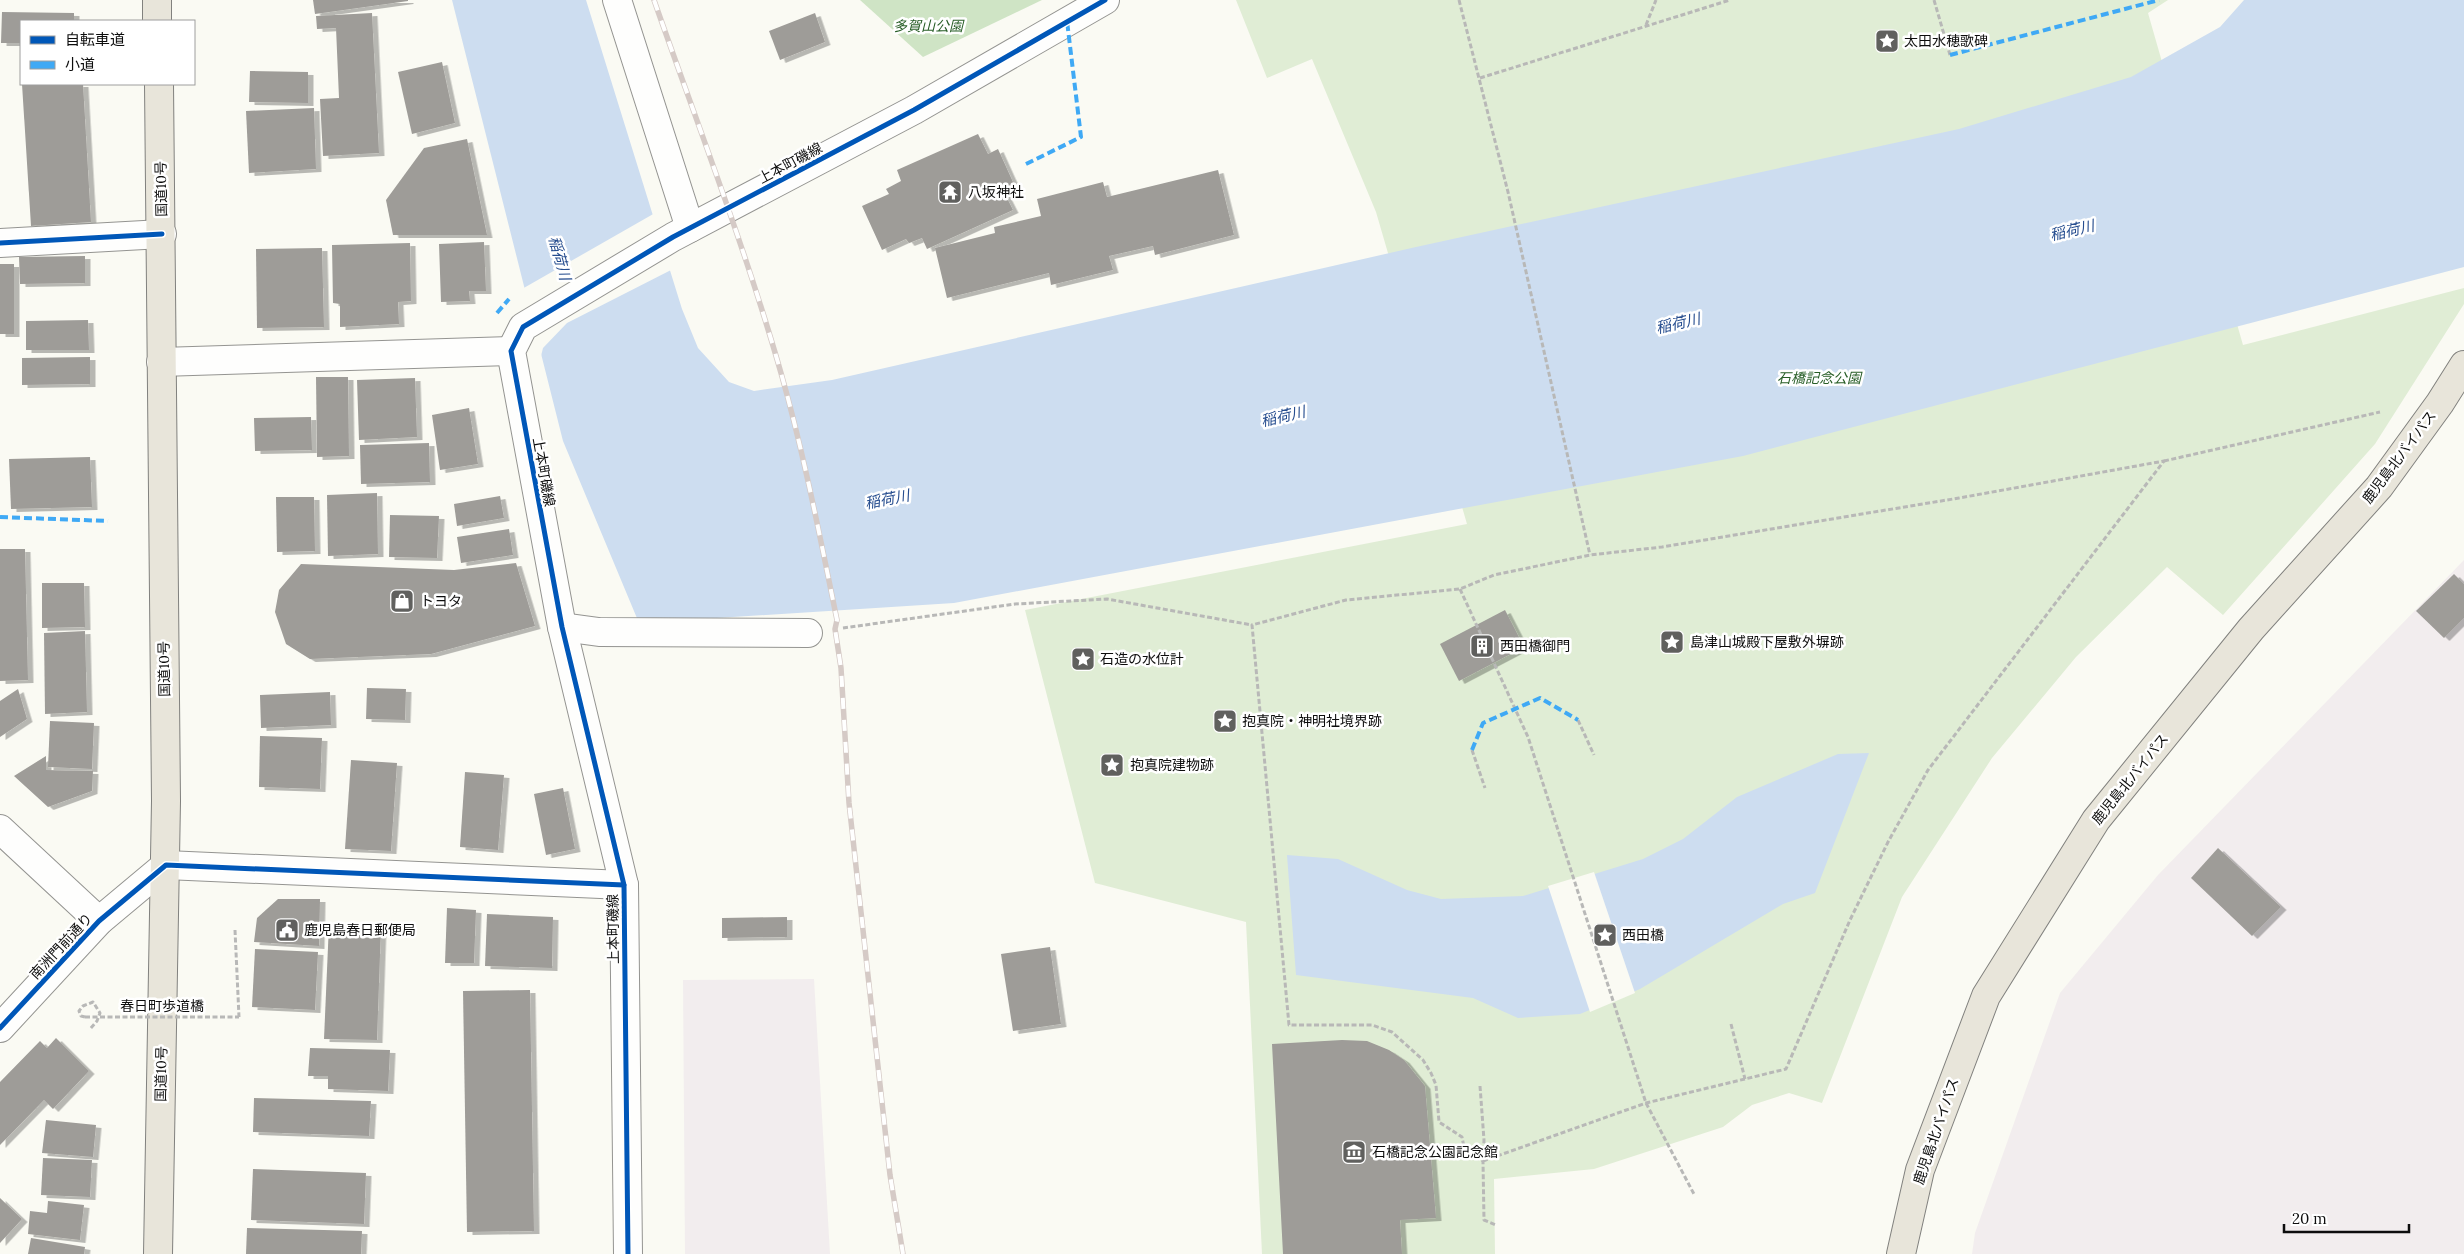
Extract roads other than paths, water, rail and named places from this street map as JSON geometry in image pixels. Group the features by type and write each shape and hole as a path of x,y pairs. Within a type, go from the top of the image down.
{"highway":[{"path":"157,0 157,20"},
{"name":"国道10号","path":"158,85 162,234 161,362 166,865 158,1254"},
{"name":"鹿児島北バイパス","path":"1902,1254 1920,1170 1986,996 2096,820 2251,629 2379,487 2440,403 2464,366"}],"street":[{"path":"617,0 681,233"},
{"name":"上本町磯線","path":"628,1254 624,884 562,627 517,339 681,233 914,110 1105,0"},
{"path":"0,243 162,234"},
{"path":"161,362 517,339"},
{"path":"562,627 599,632 808,633"},
{"path":"0,830 99,921"},
{"path":"166,865 624,884"},
{"name":"南洲門前通り","path":"0,1028 99,921 166,865"}],"water":[{"name":"稲荷川","path":"452,0 586,0 682,309 698,348 729,382 754,391 832,380 1416,247 1959,129 2131,77 2220,27 2244,0 2464,0 2464,267 1743,456 954,603 639,623 563,441"},
{"path":"1869,753 1815,893 1783,904 1640,989 1580,1014 1518,1018 1473,998 1296,975 1287,855 1338,859 1407,890 1441,899 1523,896 1643,859 1683,839 1737,797 1838,754"}],"railway":[{"path":"654,0 736,232 781,373 804,465 837,620 835,629 841,668 849,803 890,1175 903,1254"}],"place":[{"name":"太田水穂歌碑","path":"1887,41"},
{"name":"八坂神社","path":"950,192"},
{"name":"トヨタ","path":"402,601"},
{"name":"島津山城殿下屋敷外塀跡","path":"1672,642"},
{"name":"西田橋御門","path":"1482,646"},
{"name":"石造の水位計","path":"1083,659"},
{"name":"抱真院・神明社境界跡","path":"1225,721"},
{"name":"抱真院建物跡","path":"1112,765"},
{"name":"鹿児島春日郵便局","path":"287,930"},
{"name":"西田橋","path":"1605,935"},
{"name":"石橋記念公園記念館","path":"1354,1152"}],"park label":[{"name":"多賀山公園","path":"928,26"},
{"name":"石橋記念公園","path":"1819,378"}]}
